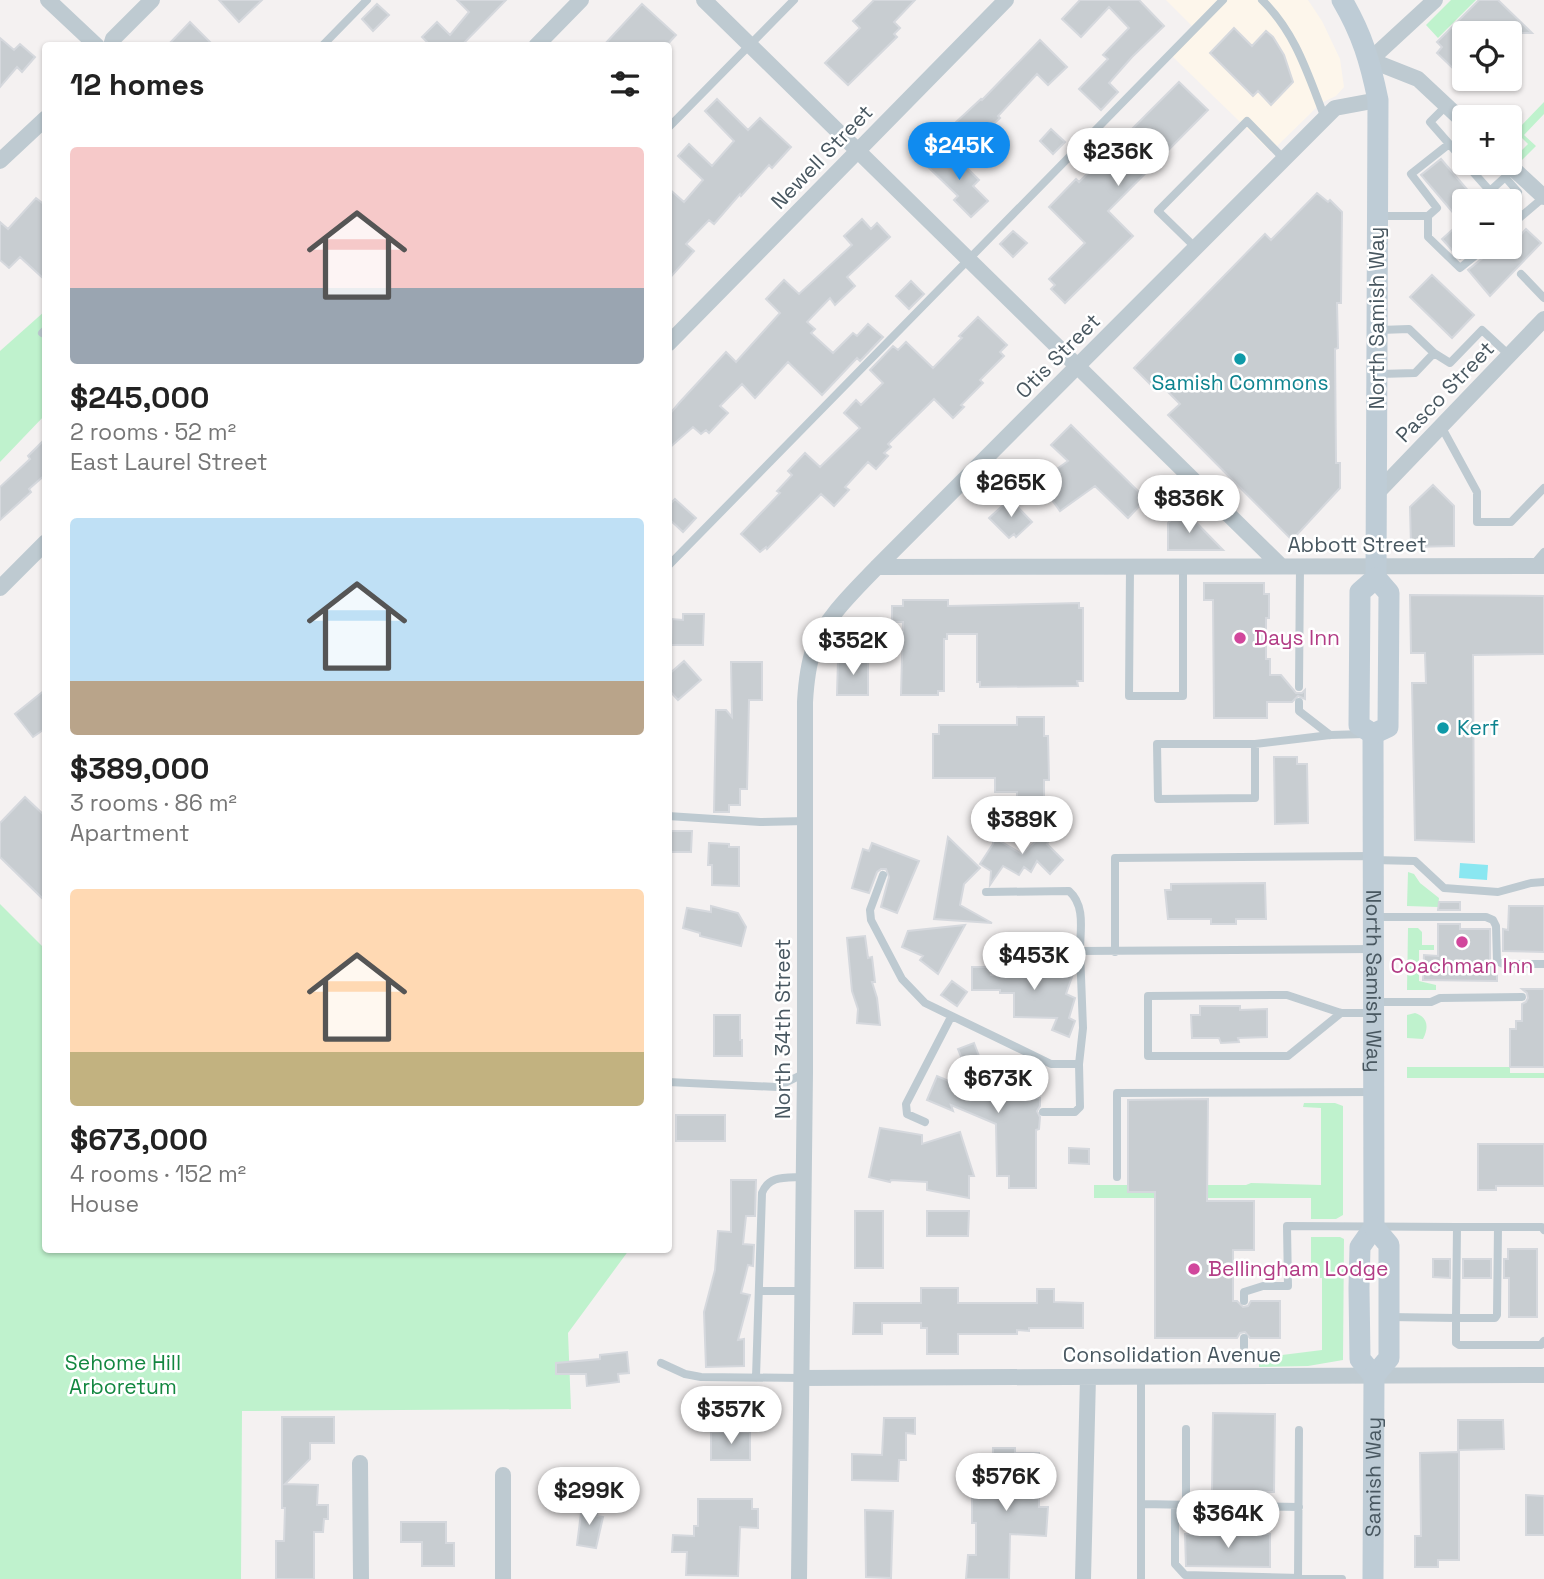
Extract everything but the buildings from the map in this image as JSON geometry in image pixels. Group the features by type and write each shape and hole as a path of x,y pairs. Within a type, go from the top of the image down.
{"main road":[{"name":"North Samish Way","path":"1342,0 1360,31 1370,60 1378,100 1376,572 1390,593 1388,727 1373,734"},
{"name":"North Samish Way","path":"1373,734 1359,725 1360,592 1376,572"},
{"name":"North Samish Way","path":"1373,734 1374,1227 1360,1247 1359,1311 1360,1359 1374,1376 1389,1358 1389,1245 1374,1227"},
{"name":"Samish Way","path":"1373,1579 1374,1376"}],"street":[{"path":"48,0 93,42"},
{"path":"66,0 74,23"},
{"path":"112,42 152,0"},
{"path":"540,42 581,0"},
{"path":"704,0 1281,566"},
{"name":"Newell Street","path":"672,340 1006,0"},
{"path":"1435,0 1370,60 1418,79 1452,111"},
{"name":"Otis Street","path":"806,681 815,647 832,618 877,567 1335,108 1378,100"},
{"path":"0,161 42,122"},
{"path":"1515,175 1544,197"},
{"name":"Pasco Street","path":"1376,494 1544,319"},
{"path":"0,588 42,546"},
{"name":"Abbott Street","path":"877,567 1300,566 1376,572 1538,566"},
{"name":"North 34th Street","path":"799,1579 806,681"},
{"name":"Consolidation Avenue","path":"801,1378 1544,1375"},
{"path":"1083,1579 1088,1377"},
{"path":"360,1463 361,1579"},
{"path":"503,1475 503,1579"}],"lane":[{"path":"326,42 367,0"},
{"path":"672,124 794,0"},
{"path":"672,562 1223,0"},
{"path":"1262,0 1275,12 1296,42 1325,118"},
{"path":"1447,106 1430,122 1452,148"},
{"path":"1196,248 1158,211 1220,148 1247,121 1284,159"},
{"path":"1377,216 1428,216 1437,208 1411,174 1449,144"},
{"path":"1476,175 1490,191 1504,175"},
{"path":"1522,216 1544,197"},
{"path":"1428,216 1428,237 1460,268 1471,259"},
{"path":"1521,274 1544,298"},
{"path":"1377,330 1409,329 1434,353 1450,363 1482,330 1509,355"},
{"path":"1377,374 1415,373 1434,353"},
{"path":"1441,426 1477,492 1477,522 1511,522 1544,488"},
{"path":"1538,566 1544,552"},
{"path":"1130,567 1129,696 1183,696 1182,566"},
{"path":"1299,687 1300,566"},
{"path":"1299,702 1299,711 1330,734"},
{"path":"1255,744 1255,799 1158,799 1157,744 1255,744 1330,734 1373,734"},
{"path":"672,816 760,822 805,821"},
{"path":"1115,952 1115,858 1373,858 1415,861 1444,888 1498,892 1544,882"},
{"path":"883,875 870,910 871,920 902,979 925,1003 1051,1064 1079,1064"},
{"path":"986,892 1069,891 1077,898 1080,909 1083,1028 1079,1064 1080,1107 1075,1112 1043,1112"},
{"path":"1373,918 1486,917 1493,920 1496,926 1497,961 1503,964 1544,964"},
{"path":"1080,951 1373,949"},
{"path":"1341,1013 1288,1056 1148,1056 1148,996 1287,995 1341,1013 1431,1002 1440,998 1522,997"},
{"path":"925,1122 906,1114 906,1104 951,1017"},
{"path":"672,1082 777,1087 805,1073"},
{"path":"1117,1177 1117,1093 1373,1092"},
{"path":"756,1377 762,1193 765,1184 775,1179 803,1177"},
{"path":"1244,1301 1244,1292 1263,1286 1287,1286 1287,1226 1542,1227 1544,1230"},
{"path":"1457,1227 1456,1343 1541,1345 1544,1341"},
{"path":"1389,1317 1495,1318 1498,1227"},
{"path":"759,1292 802,1292"},
{"path":"1244,1338 1244,1348"},
{"path":"661,1363 685,1374 701,1377 801,1378"},
{"path":"1141,1377 1141,1579"},
{"path":"1186,1429 1186,1505"},
{"path":"1298,1578 1299,1430"},
{"path":"1142,1504 1299,1507"},
{"path":"1174,1505 1175,1564 1185,1575 1342,1579"}],"shaded area":[{"path":"1166,0 1308,0 1322,21 1340,59 1344,87 1336,96 1321,103 1271,152 1172,56 1196,30"}],"green space":[{"path":"1451,0 1476,0 1452,21 1438,38 1426,25"},
{"path":"1544,102 1544,114 1524,135 1536,146 1522,160 1522,150 1528,144 1522,138 1522,125"},
{"path":"42,314 42,418 0,462 0,351"},
{"path":"1408,872 1414,874 1420,883 1439,898 1438,907 1407,906"},
{"name":"Sehome Hill Arboretum","path":"0,904 42,946 42,1253 627,1253 568,1333 571,1409 242,1411 241,1579 0,1579"},
{"path":"1408,928 1418,928 1422,932 1422,945 1434,945 1434,950 1419,950 1419,981 1436,985 1436,990 1407,990"},
{"path":"1415,1013 1423,1017 1426,1023 1423,1039 1407,1038 1407,1015"},
{"path":"1407,1067 1510,1067 1510,1073 1544,1073 1544,1078 1407,1078"},
{"path":"1304,1103 1335,1103 1343,1106 1343,1215 1336,1219 1311,1219 1311,1198 1094,1198 1094,1185 1321,1185 1321,1108 1303,1107"},
{"path":"1311,1237 1344,1239 1343,1360 1308,1366 1259,1367 1259,1360 1267,1357 1322,1350 1322,1278 1311,1277"}],"water":[{"path":"1460,863 1488,865 1487,880 1459,878"}],"place":[{"name":"Samish Commons","path":"1240,359"},
{"name":"Days Inn","path":"1240,638"},
{"name":"Kerf","path":"1443,728"},
{"name":"Coachman Inn","path":"1462,942"},
{"name":"Bellingham Lodge","path":"1194,1269"}]}
